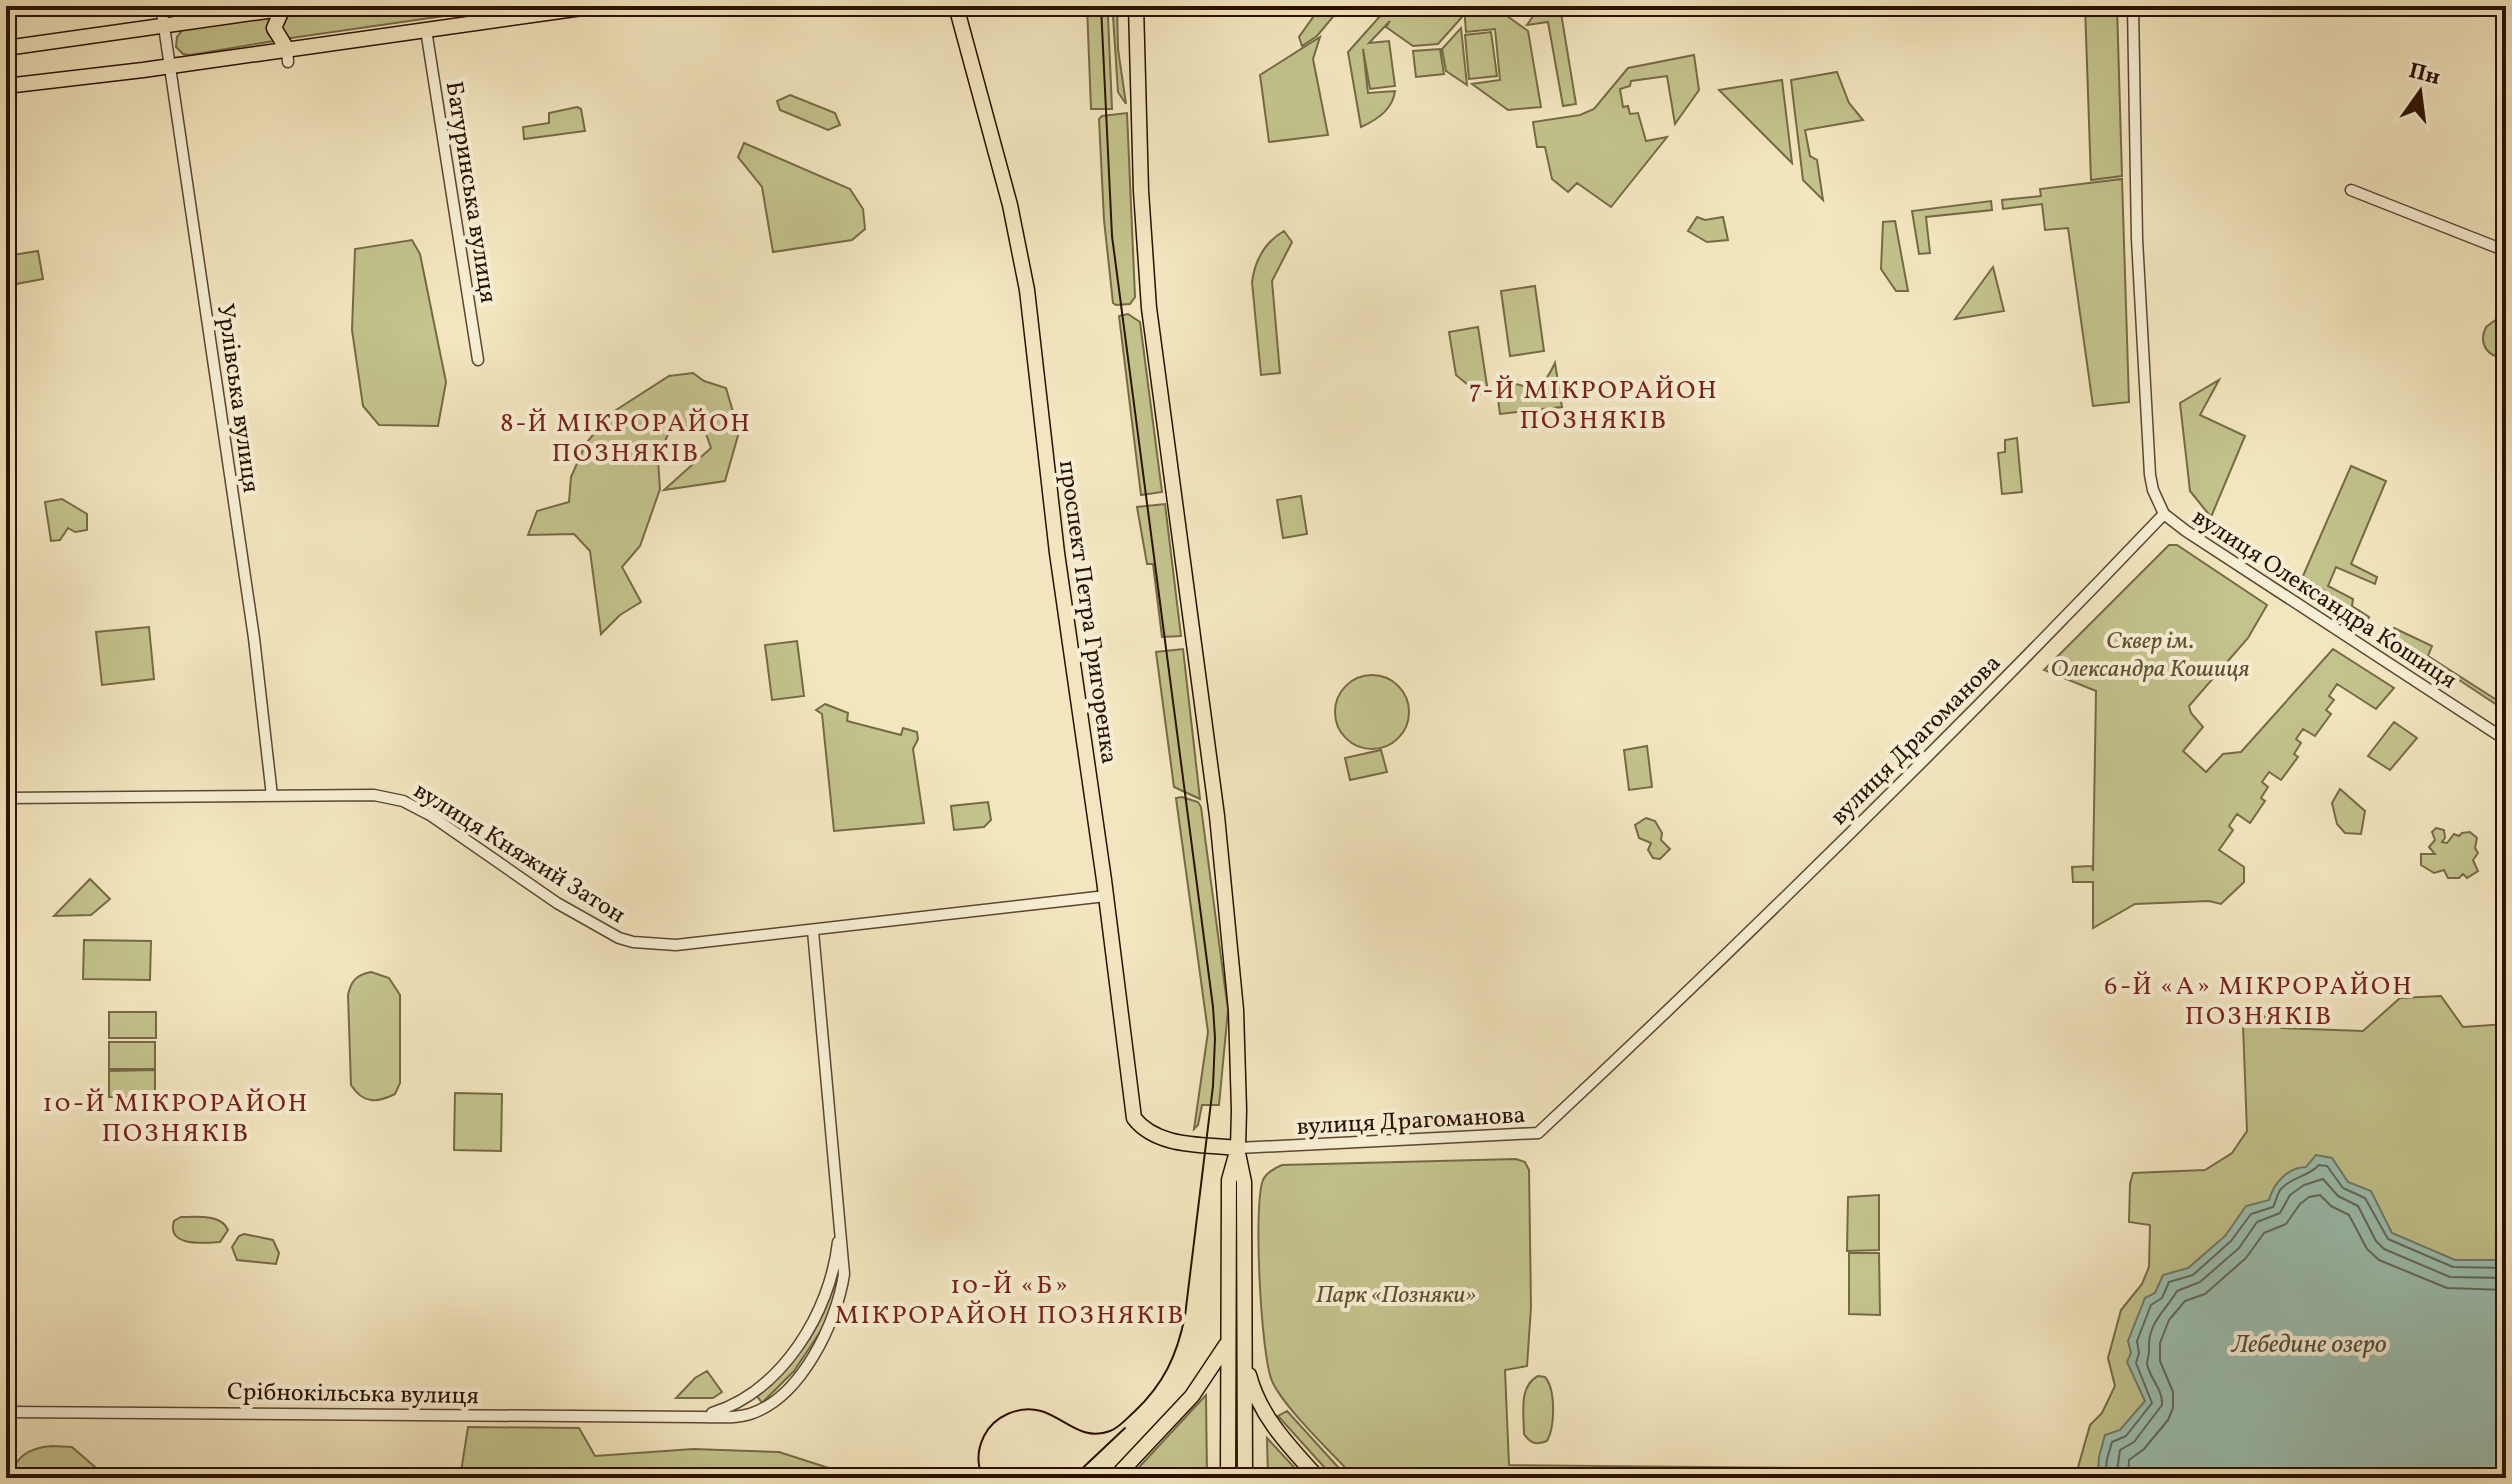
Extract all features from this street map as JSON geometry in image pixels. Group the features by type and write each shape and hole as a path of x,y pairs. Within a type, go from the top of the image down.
{"main road":[{"path":"6,48 302,6"},
{"path":"6,86 170,66 288,56 426,30 596,6"},
{"name":"проспект Петра Григоренка","path":"956,6 1010,205 1027,290 1057,553 1134,1118 1141,1128 1155,1136 1177,1142 1238,1148"},
{"path":"1136,6 1141,191 1149,308 1217,816 1237,1026 1238,1148 1244,1182 1245,1478"},
{"path":"283,8 274,28 288,56"},
{"path":"1228,1478 1229,1180 1238,1148"},
{"path":"1115,1478 1192,1396 1227,1345"},
{"path":"1244,1355 1252,1385 1269,1419 1281,1438 1318,1478"}],"street":[{"name":"Урлівська вулиця","path":"161,6 254,638 272,796"},
{"path":"2133,6 2137,239 2145,401 2153,490 2164,514"},
{"name":"Батуринська вулиця","path":"426,30 478,360"},
{"path":"2351,190 2506,251"},
{"name":"вулиця Драгоманова","path":"1238,1148 1538,1133 1670,1009 1948,736 2164,514"},
{"name":"вулиця Олександра Кошиця","path":"2164,514 2279,593 2506,740"},
{"name":"вулиця Княжий Затон","path":"6,798 374,795 409,804 430,815 557,903 619,938 676,945 1106,896"},
{"name":"Срібнокільська вулиця","path":"6,1412 740,1417 760,1410 782,1393 804,1368 828,1332 838,1304 844,1264 813,931"},
{"name":"Срібнокільська вулиця","path":"700,1417 750,1396 780,1369 800,1345 818,1312 830,1274 838,1247 839,1220"}],"green space":[{"path":"366,6 513,6 291,38 285,38 278,24 285,15"},
{"path":"1087,6 1117,6 1118,49 1126,104 1118,92 1113,16 1108,16 1112,109 1091,109"},
{"path":"1321,6 1342,6 1317,36 1302,46 1299,37"},
{"path":"1389,6 1456,6 1398,13 1462,8 1462,17 1438,44 1413,46 1386,27 1390,21 1369,43 1389,41 1395,86 1370,89 1363,49 1368,93 1395,91 1383,113 1361,127 1348,52"},
{"path":"1464,6 1493,6 1528,31 1541,107 1508,110 1472,84 1500,80 1495,29 1466,32"},
{"path":"1540,6 1560,7 1576,104 1563,106 1548,22 1527,25"},
{"path":"2085,6 2117,6 2122,176 2091,180"},
{"path":"271,17 267,32 274,41 190,55 183,54 176,47 177,37 184,28"},
{"path":"1461,28 1467,85 1446,71 1442,49"},
{"path":"1491,32 1497,76 1469,79 1465,35"},
{"path":"1320,37 1313,59 1328,135 1269,142 1260,75"},
{"path":"1440,49 1444,74 1416,77 1413,51"},
{"path":"1694,55 1699,90 1675,124 1667,76 1631,81 1630,86 1620,89 1623,107 1628,106 1630,114 1638,113 1646,141 1667,137 1611,207 1577,183 1568,192 1552,179 1545,147 1537,147 1533,122 1580,115 1594,109 1628,68"},
{"path":"1837,72 1849,103 1863,120 1805,130 1810,156 1817,160 1823,200 1803,180 1791,80"},
{"path":"1782,80 1792,163 1719,90"},
{"path":"790,95 835,113 840,125 828,130 780,110 777,101"},
{"path":"577,107 581,109 585,131 524,139 523,127 549,123 549,113"},
{"path":"1127,113 1135,297 1130,304 1116,305 1113,303 1104,220 1099,119"},
{"path":"744,143 850,189 863,209 865,229 852,240 773,252 762,187 738,157"},
{"path":"2122,179 2129,402 2093,406 2068,228 2045,230 2042,204 2003,209 2002,200 2041,196 2040,189"},
{"path":"1991,201 1992,210 1926,217 1930,253 1919,254 1912,211"},
{"path":"1697,217 1705,220 1723,217 1728,240 1707,242 1688,231"},
{"path":"1895,221 1908,291 1896,291 1881,269 1883,222"},
{"path":"1284,231 1292,242 1272,281 1280,373 1261,375 1252,282 1262,252"},
{"path":"412,240 420,254 446,382 438,426 379,425 363,406 352,330 355,249"},
{"path":"38,251 43,279 16,284 12,255"},
{"path":"1993,267 2004,311 1955,319"},
{"path":"1535,286 1544,351 1510,356 1501,291"},
{"path":"1128,314 1140,322 1162,492 1141,495 1119,316"},
{"path":"2497,319 2506,319 2505,357 2493,355 2484,344 2486,327"},
{"path":"1478,327 1488,392 1479,394 1456,375 1449,332"},
{"path":"1555,363 1562,407 1500,414 1496,383 1535,387 1542,384"},
{"path":"693,373 704,381 726,388 739,432 725,481 664,490 711,448 701,420 668,434 658,460 660,489 640,546 622,567 641,602 620,615 601,634 590,551 574,534 528,535 537,511 569,502 571,477 586,443 613,412 669,376"},
{"path":"2219,380 2200,415 2245,436 2211,517 2190,491 2180,403"},
{"path":"2017,438 2022,492 2002,494 1998,453 2005,452 2005,440"},
{"path":"2351,466 2386,481 2351,564 2377,577 2375,584 2336,567 2328,586 2353,599 2352,606 2369,617 2368,620 2303,576"},
{"path":"1301,496 1307,534 1283,538 1277,500"},
{"path":"62,499 87,514 87,530 75,532 68,528 60,540 51,541 45,502"},
{"path":"1165,504 1181,636 1162,637 1153,564 1147,564 1137,507"},
{"name":"Сквер ім. Олександра Кошиця","path":"2169,545 2177,545 2267,605 2248,638 2189,706 2203,727 2183,751 2206,772 2223,754 2241,752 2333,649 2394,688 2376,709 2337,684 2329,696 2334,700 2326,710 2331,714 2315,736 2303,729 2296,739 2301,743 2294,754 2298,757 2281,780 2269,772 2262,782 2268,787 2261,798 2265,801 2250,823 2237,814 2229,826 2233,830 2219,850 2244,867 2244,882 2221,904 2209,901 2135,904 2093,928 2093,882 2073,882 2072,867 2092,866 2093,871 2096,691 2044,670"},
{"path":"149,627 154,679 102,685 96,632"},
{"path":"2394,628 2432,646 2428,656 2506,706 2506,711 2391,635"},
{"path":"797,641 804,696 772,700 765,645"},
{"path":"1183,649 1200,799 1174,787 1156,652"},
{"path":"1365,675 1379,675 1393,681 1403,691 1409,712 1407,726 1393,743 1379,749 1365,749 1351,743 1341,733 1335,719 1335,705 1341,691 1351,681"},
{"path":"825,704 848,713 847,721 901,735 903,728 917,732 918,739 913,749 924,823 834,831 822,714 816,710"},
{"path":"2394,722 2417,738 2390,770 2368,756"},
{"path":"1647,746 1652,787 1629,790 1624,750"},
{"path":"1381,750 1387,772 1350,780 1345,758"},
{"path":"2340,789 2365,811 2361,834 2345,833 2337,824 2332,803"},
{"path":"1176,798 1198,802 1201,807 1228,1010 1219,1105 1202,1105 1198,1125 1194,1129 1208,1032"},
{"path":"988,802 991,820 984,827 954,830 951,806"},
{"path":"1646,818 1655,821 1662,833 1661,840 1670,849 1660,859 1653,858 1648,850 1651,843 1639,838 1635,825"},
{"path":"2436,828 2444,830 2442,842 2447,843 2454,834 2459,836 2470,832 2477,838 2475,848 2478,853 2473,860 2478,871 2467,878 2463,874 2459,878 2448,878 2444,870 2434,873 2421,865 2421,854 2435,854 2429,847 2435,840 2432,832"},
{"path":"90,879 110,899 91,915 54,916"},
{"path":"84,940 151,941 150,980 83,979"},
{"path":"371,972 389,978 400,995 400,1083 395,1094 376,1100 360,1096 351,1085 348,995 355,979"},
{"path":"2441,996 2463,1027 2506,1024 2506,1478 2075,1478 2090,1425 2102,1413 2115,1386 2108,1358 2121,1310 2142,1284 2149,1267 2150,1225 2129,1222 2133,1173 2205,1170 2232,1153 2247,1131 2243,1025 2258,1012 2281,1028 2363,1031 2400,998"},
{"path":"109,1012 156,1012 156,1038 109,1038"},
{"path":"109,1042 155,1042 155,1069 109,1069"},
{"path":"155,1070 155,1097 109,1097 109,1071"},
{"path":"455,1093 502,1094 501,1151 454,1150"},
{"name":"Парк «Позняки»","path":"1516,1159 1525,1162 1529,1170 1531,1307 1527,1366 1505,1370 1509,1465 2004,1470 2014,1478 1355,1478 1298,1417 1272,1381 1265,1343 1260,1280 1259,1218 1263,1180 1282,1165"},
{"path":"1879,1195 1879,1250 1847,1251 1848,1197"},
{"path":"181,1217 214,1219 228,1230 220,1242 188,1242 175,1235 173,1229 174,1221"},
{"path":"244,1234 273,1240 279,1253 276,1264 237,1260 232,1247"},
{"path":"1849,1253 1879,1253 1880,1315 1849,1314"},
{"path":"838,1272 830,1317 794,1371 762,1403 757,1396 821,1312"},
{"path":"707,1371 722,1392 713,1398 676,1398 695,1378"},
{"path":"1538,1376 1545,1377 1549,1383 1553,1409 1547,1441 1537,1443 1531,1442 1524,1434 1523,1410 1527,1387"},
{"path":"1206,1395 1207,1478 1129,1478"},
{"path":"1287,1411 1348,1478 1334,1478 1278,1416"},
{"path":"468,1427 579,1428 595,1456 693,1449 779,1452 860,1478 313,1478 326,1468 461,1472"},
{"path":"1267,1438 1304,1478 1268,1478"},
{"path":"52,1446 72,1447 103,1474 139,1473 178,1478 6,1478 23,1455"}],"water":[{"name":"Лебедине озеро","path":"2316,1155 2332,1158 2348,1182 2371,1191 2392,1233 2455,1260 2506,1260 2506,1478 2098,1478 2105,1435 2120,1430 2145,1401 2127,1362 2131,1353 2128,1341 2145,1298 2155,1293 2163,1275 2188,1268 2225,1236 2246,1206 2269,1200 2282,1178 2293,1170 2306,1167"}],"tram line":[{"path":"983,1478 979,1452 984,1436 994,1423 1008,1414 1024,1410 1041,1411 1074,1428 1100,1434 1123,1423 1161,1380 1178,1344 1185,1316 1213,1086 1213,1007 1112,236 1101,6"},
{"path":"1072,1478 1125,1428"}],"district":[{"name":"7-Й МІКРОРАЙОН ПОЗНЯКІВ","path":"1594,404"},
{"name":"8-Й МІКРОРАЙОН ПОЗНЯКІВ","path":"626,437"},
{"name":"6-Й «А» МІКРОРАЙОН ПОЗНЯКІВ","path":"2259,1000"},
{"name":"10-Й МІКРОРАЙОН ПОЗНЯКІВ","path":"176,1117"},
{"name":"10-Й «Б» МІКРОРАЙОН ПОЗНЯКІВ","path":"1010,1299"}]}
